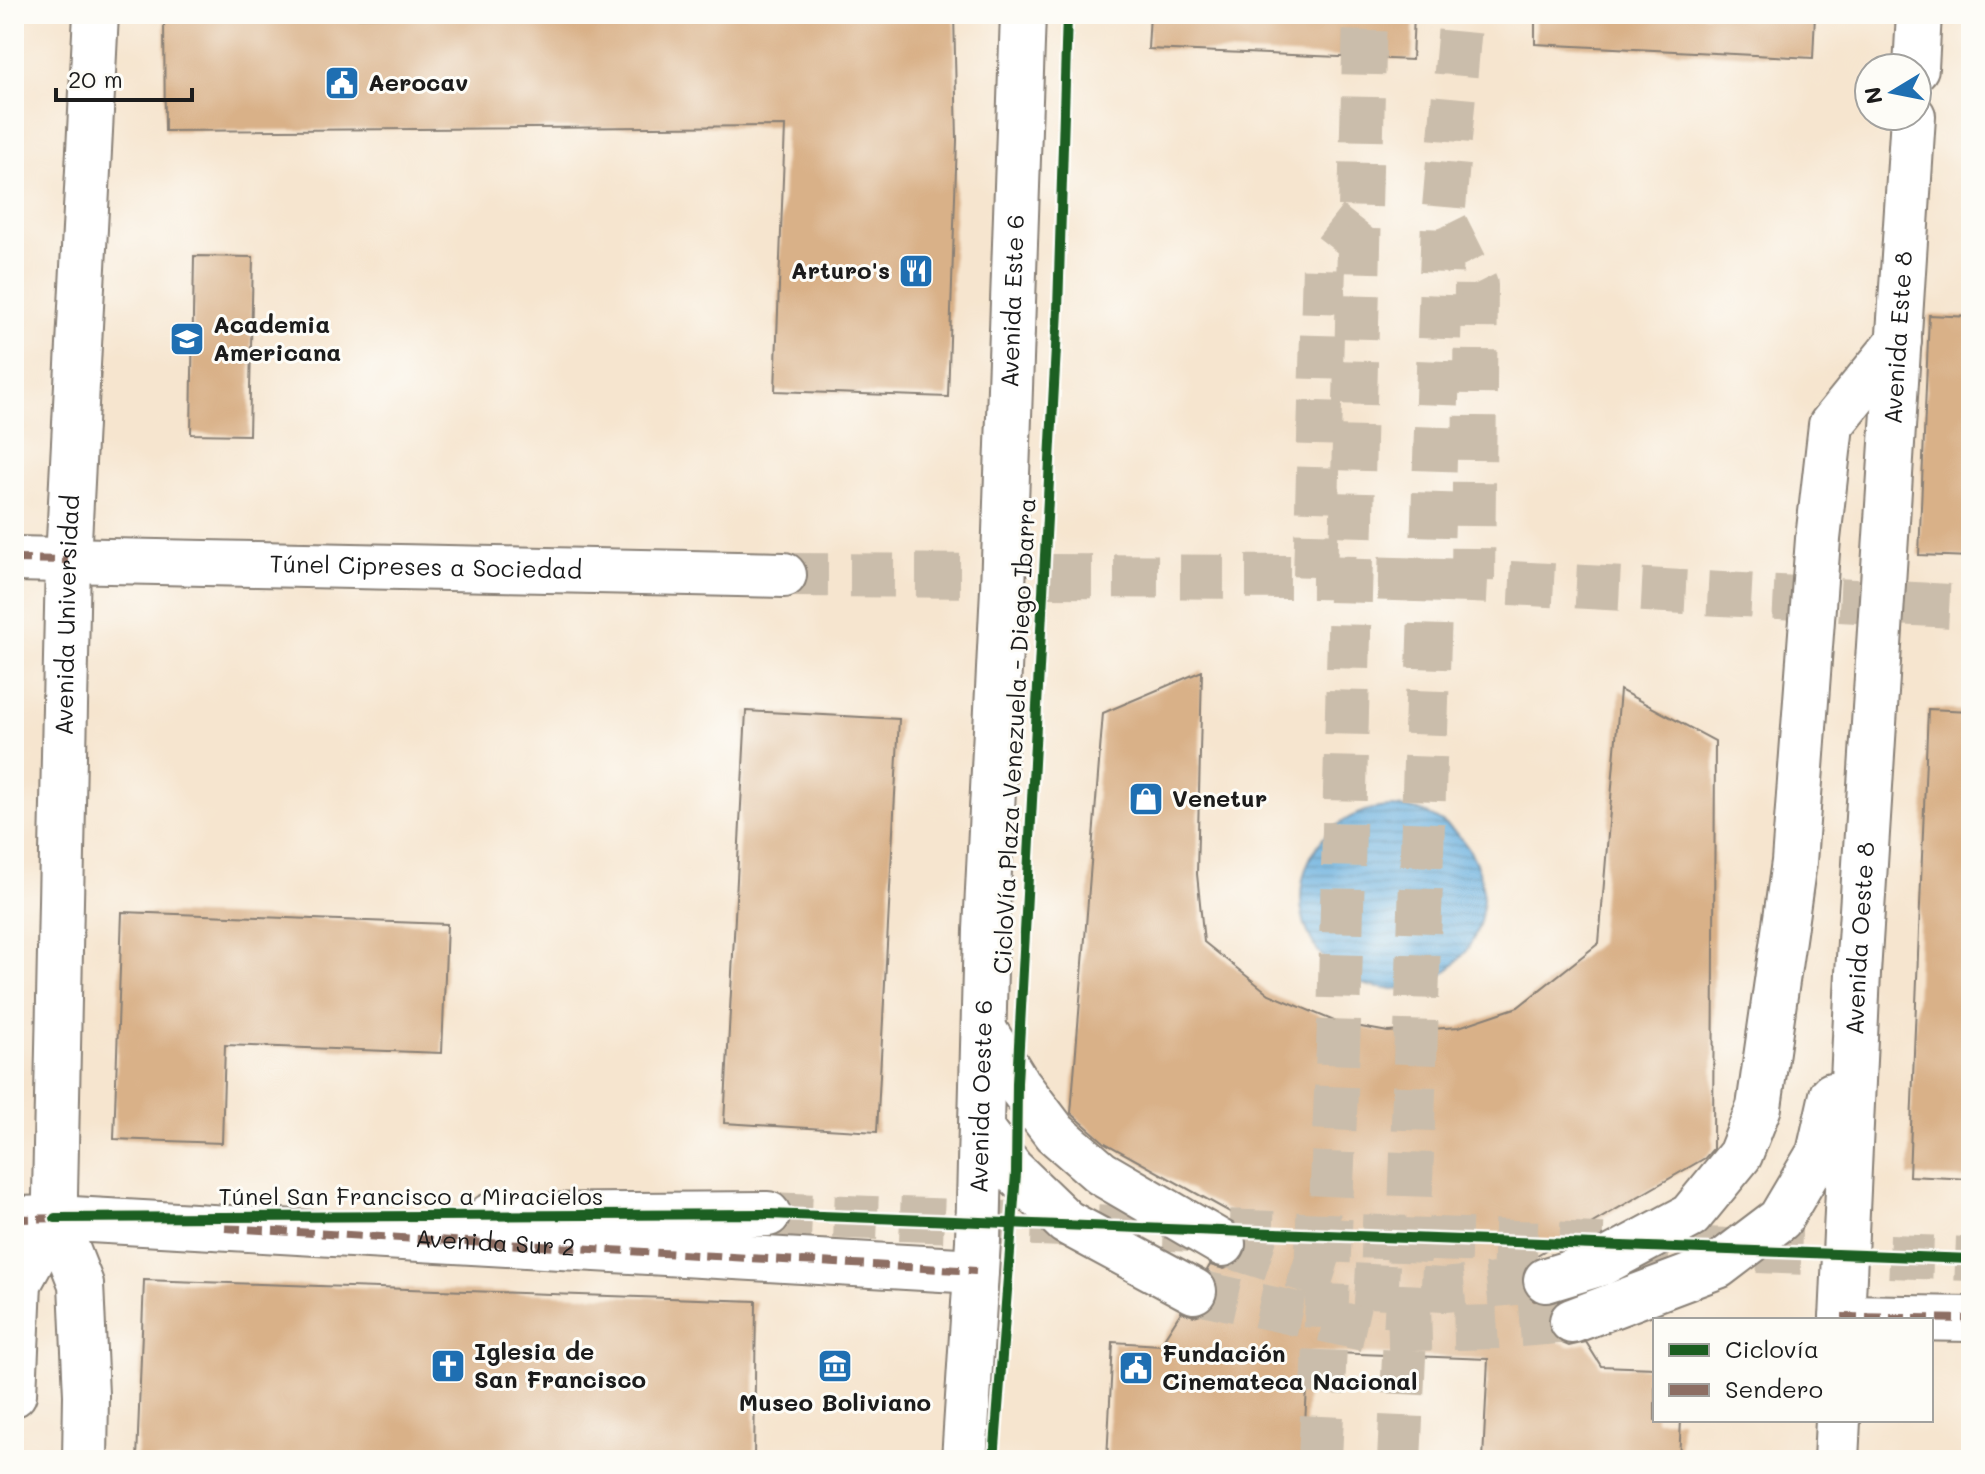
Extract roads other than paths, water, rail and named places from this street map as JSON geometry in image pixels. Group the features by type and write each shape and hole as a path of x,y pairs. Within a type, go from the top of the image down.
{"street":[{"name":"Avenida Universidad","path":"14,1394 19,1283 35,1218 96,14"},
{"name":"Avenida Este 6","path":"1003,589 1023,14"},
{"path":"1917,52 1919,14"},
{"name":"Avenida Este 8","path":"1885,559 1912,132"},
{"path":"1546,1280 1602,1263 1690,1216 1740,1155 1759,1107 1794,862 1818,539 1831,425 1899,341"},
{"name":"Túnel Cipreses a Sociedad","path":"14,559 784,575"},
{"name":"Avenida Oeste 8","path":"1842,1318 1858,973 1885,559"},
{"name":"Avenida Oeste 6","path":"964,1460 976,1271 987,909 1003,589"},
{"path":"1572,1321 1718,1266 1780,1219 1819,1153 1858,973"},
{"path":"985,1031 1017,1083 1055,1133 1101,1173 1223,1244"},
{"path":"981,1129 1011,1169 1066,1222 1194,1291"},
{"name":"Túnel San Francisco a Miracielos","path":"35,1218 768,1214"},
{"name":"Avenida Universidad","path":"35,1218 81,1284 86,1395 85,1460"},
{"name":"Avenida Sur 2","path":"35,1218 976,1271"},
{"path":"1933,1319 1971,1319"},
{"path":"1836,1460 1838,1422"}],"water":[{"path":"1392,807 1410,808 1427,814 1457,833 1476,863 1482,880 1482,916 1476,933 1457,963 1427,982 1410,988 1392,989 1374,988 1357,982 1327,963 1308,933 1302,916 1301,898 1302,880 1308,863 1327,833 1357,814 1374,808"}],"tunnel":[{"path":"1320,1460 1339,1023 1365,14"},
{"path":"1399,1460 1408,1274 1443,219 1461,14"},
{"path":"1315,577 1324,265 1360,219"},
{"path":"1446,225 1476,285 1473,581"},
{"path":"784,575 1315,577 1473,581 1971,607"},
{"path":"768,1214 1971,1259"},
{"path":"1229,1246 1351,1285 1444,1290 1546,1280"},
{"path":"1194,1291 1368,1330 1497,1327 1572,1321"}],"place":[{"name":"Aerocav","path":"342,83"},
{"name":"Arturo's","path":"916,271"},
{"name":"Academia Americana","path":"187,339"},
{"name":"Venetur","path":"1146,799"},
{"name":"Iglesia de San Francisco","path":"448,1366"},
{"name":"Museo Boliviano","path":"835,1366"},
{"name":"Fundación Cinemateca Nacional","path":"1136,1368"}]}
